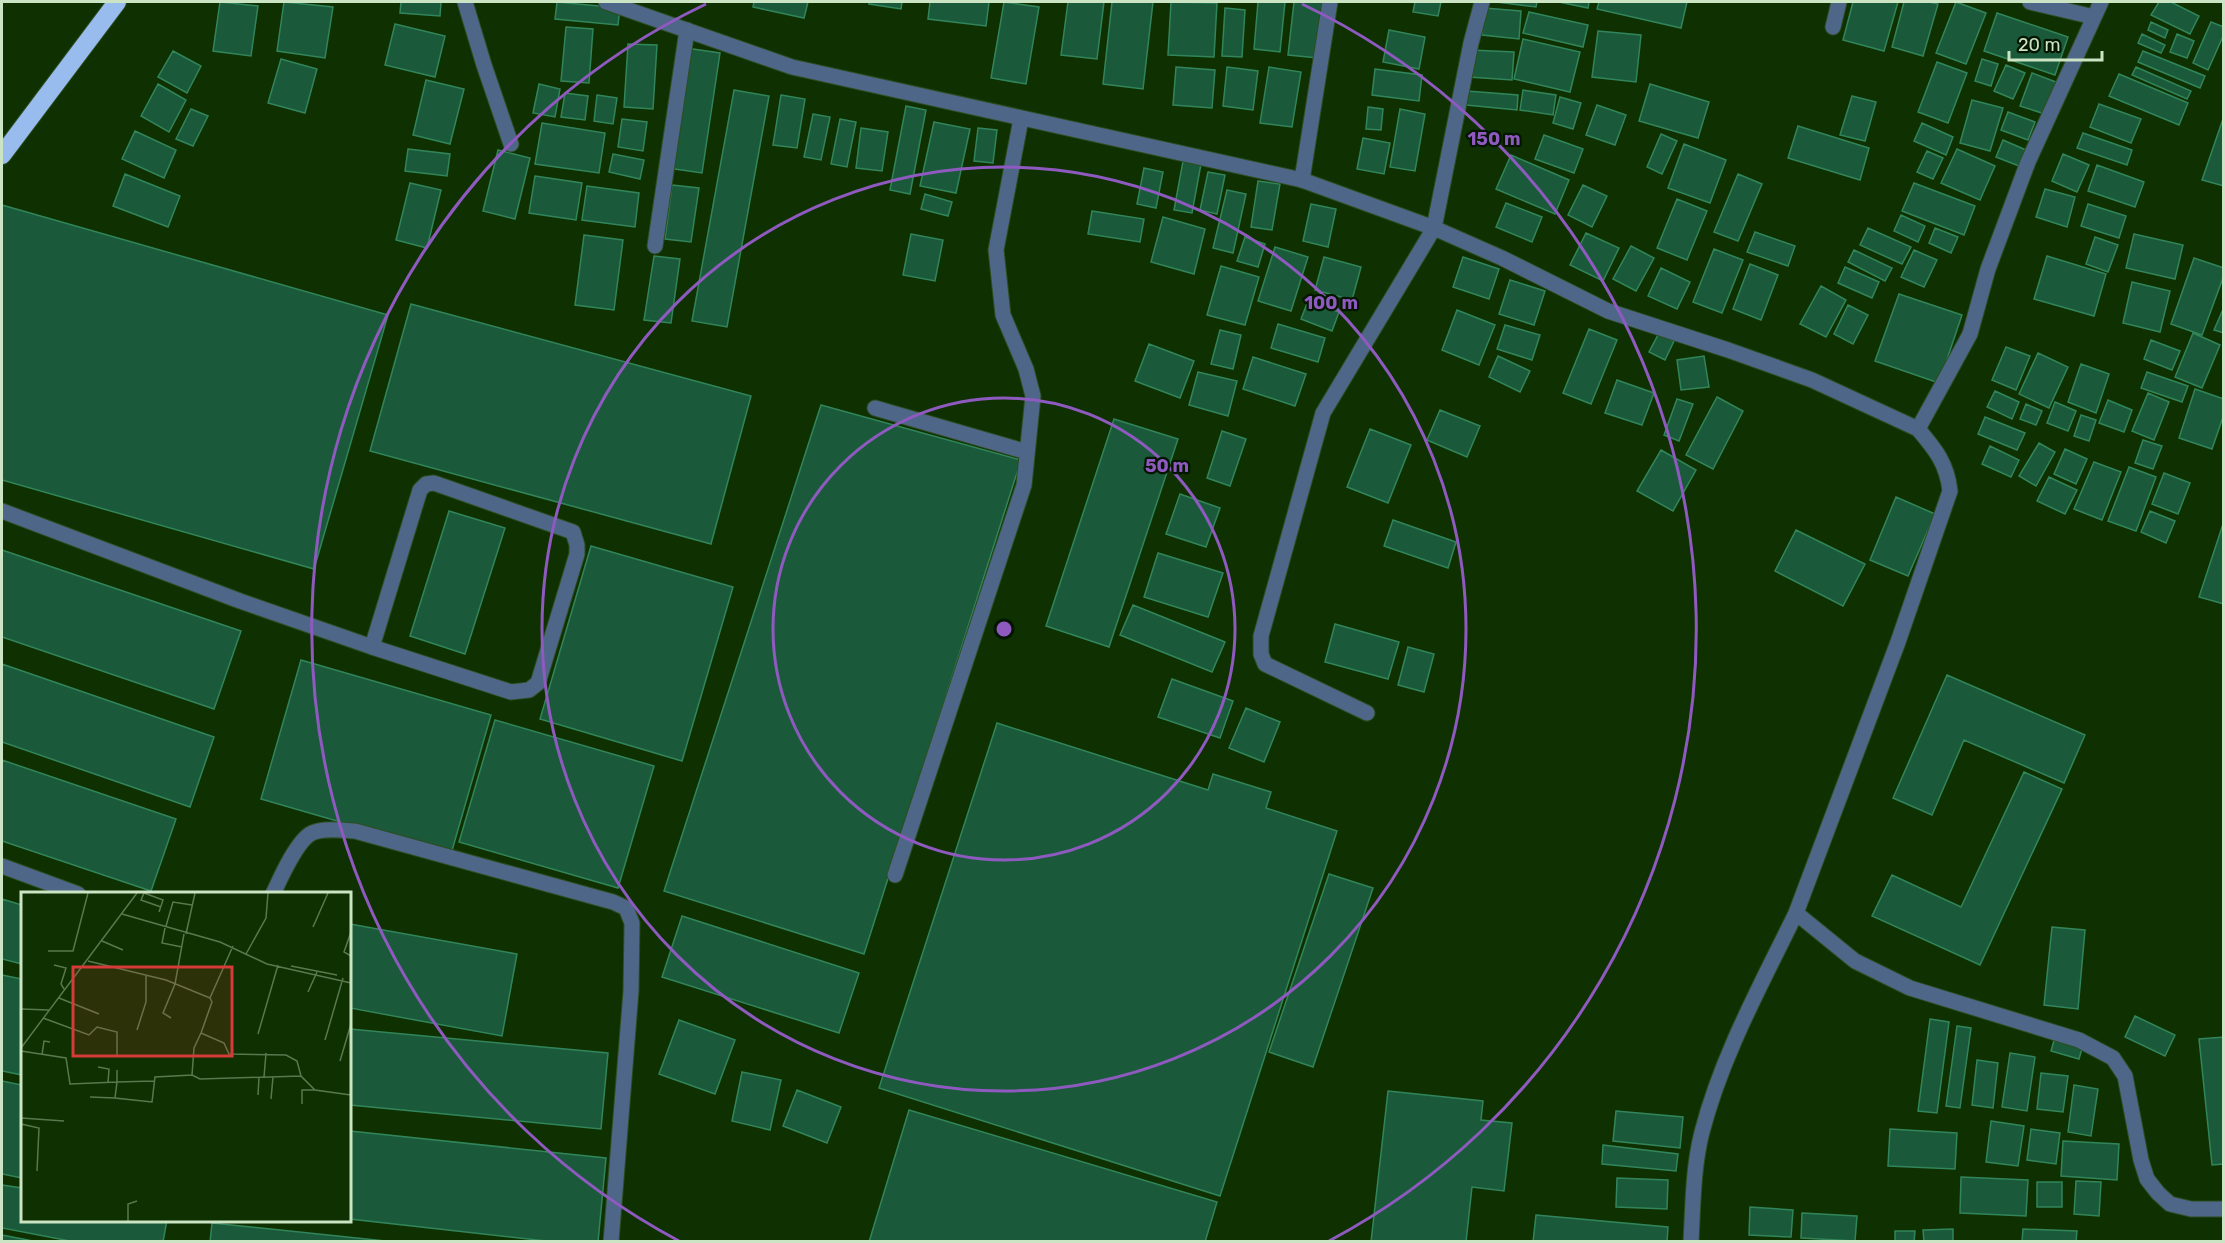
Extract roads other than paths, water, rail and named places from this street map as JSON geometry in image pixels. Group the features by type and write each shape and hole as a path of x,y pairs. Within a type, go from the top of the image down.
{"highway":[{"path":"2,155 117,2"}],"street":[{"path":"465,2 511,144"},
{"path":"606,2 792,67 1302,180 1434,228 1502,258 1608,311 1812,380 1918,429 1936,450 1948,473 1950,491 1898,642 1796,913 1722,1066 1700,1142 1695,1169 1691,1242"},
{"path":"1302,180 1330,2"},
{"path":"1367,713 1265,664 1261,654 1261,636 1323,412 1434,228 1471,43 1482,2"},
{"path":"1833,27 1839,2"},
{"path":"2030,2 2094,17"},
{"path":"1918,429 1970,334 1988,270 2028,162 2101,2"},
{"path":"655,246 687,30"},
{"path":"895,875 1024,485 1033,396 1026,369 1003,315 996,250 1021,119"},
{"path":"875,408 1027,452"},
{"path":"2,511 240,601 372,647 511,692 529,690 538,683 577,554 573,532 434,483 426,484 420,490 372,647"},
{"path":"274,892 295,851 310,834 333,830 355,831 613,902 626,908 632,923 630,991 611,1242"},
{"path":"2,866 73,892"},
{"path":"1796,913 1855,961 1910,988 2079,1040 2113,1059 2125,1076 2141,1160 2147,1179 2170,1204 2191,1209 2223,1209"}]}
